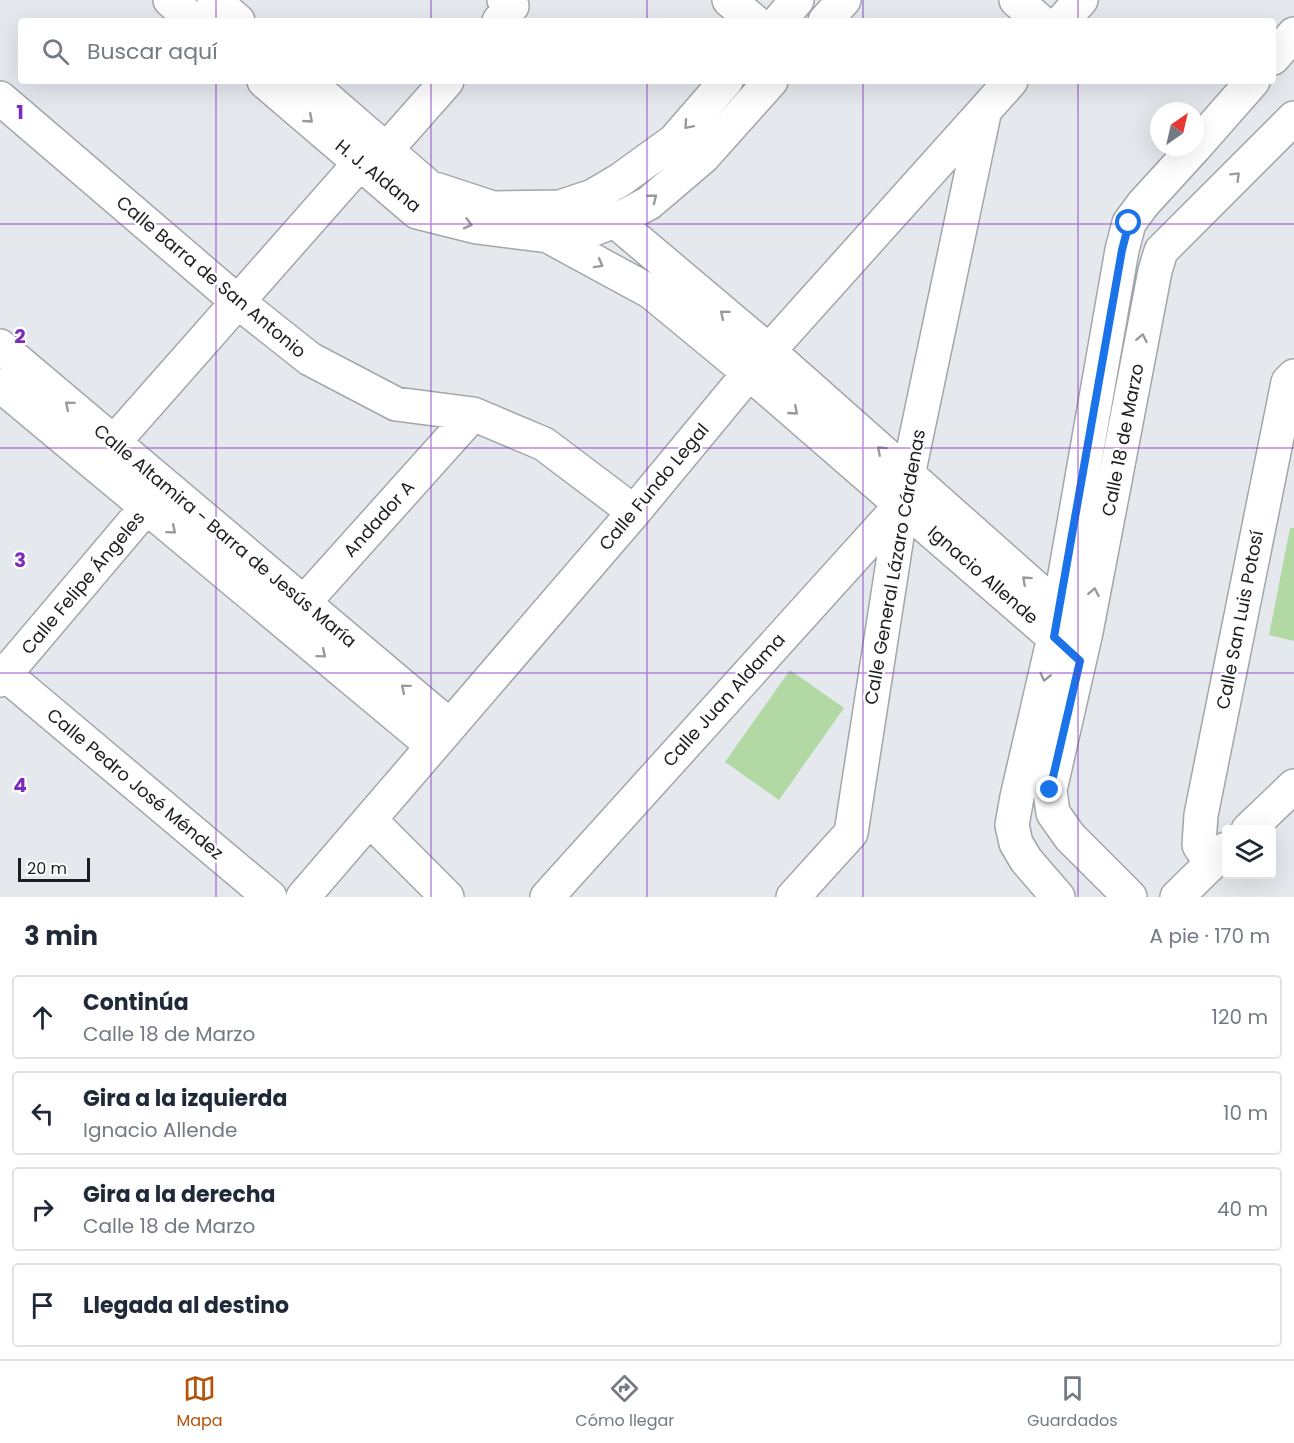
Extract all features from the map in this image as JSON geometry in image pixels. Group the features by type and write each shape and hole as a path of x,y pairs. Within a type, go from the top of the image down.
{"street":[{"path":"170,0 191,18"},
{"path":"214,0 235,18"},
{"path":"729,0 750,18"},
{"path":"781,18 797,0"},
{"path":"828,18 844,0"},
{"path":"1016,0 1037,18"},
{"path":"1065,18 1081,0"},
{"path":"1276,55 1294,34"},
{"name":"H. J. Aldana","path":"268,84 373,157 429,187 493,208 560,207 592,196 620,180 674,141 723,84"},
{"name":"H. J. Aldana","path":"310,84 417,212 477,227 548,236 591,230 615,221 649,203 703,157 768,84"},
{"path":"114,442 238,302 444,84"},
{"name":"Calle Fundo Legal","path":"303,897 634,512 759,362 1008,84"},
{"name":"Calle 18 de Marzo","path":"1204,137 1250,84"},
{"name":"Calle Barra de San Antonio","path":"0,98 238,302 310,359 396,404 473,414 544,444 634,512"},
{"name":"Calle General Lázaro Cárdenas","path":"793,897 851,833 905,489 985,112"},
{"name":"Calle 18 de Marzo","path":"1081,850 1053,813 1050,790 1083,647 1155,271 1161,251 1294,118"},
{"name":"Calle 18 de Marzo","path":"1048,894 1016,843 1012,825 1017,797 1057,623 1122,250 1129,223 1143,204 1187,156"},
{"path":"1168,177 1202,210"},
{"path":"592,196 759,362"},
{"name":"H. J. Aldana","path":"548,236 651,292 759,362"},
{"name":"Calle Altamira - Barra de Jesús María","path":"0,346 114,442 155,497"},
{"name":"Ignacio Allende","path":"759,362 1083,647"},
{"name":"Calle San Luis Potosí","path":"1219,856 1199,844 1201,815 1288,382 1294,376"},
{"name":"Calle Altamira - Barra de Jesús María","path":"0,385 155,497 441,736"},
{"name":"Andador A","path":"294,613 473,414"},
{"name":"Calle Juan Aldama","path":"547,897 905,489"},
{"name":"Calle Felipe Ángeles","path":"2,675 155,497"},
{"name":"Calle Pedro José Méndez","path":"2,675 270,897"},
{"path":"1253,825 1294,786"},
{"path":"370,820 447,897"},
{"path":"1048,894 1081,850 1130,897"},
{"path":"1176,897 1219,856"}],"green space":[{"path":"1290,528 1294,528 1294,641 1269,635"},
{"path":"790,670 844,708 779,800 725,762"}],"route":[{"path":"1050,790 1080,661 1054,637 1122,250 1129,223"}]}
